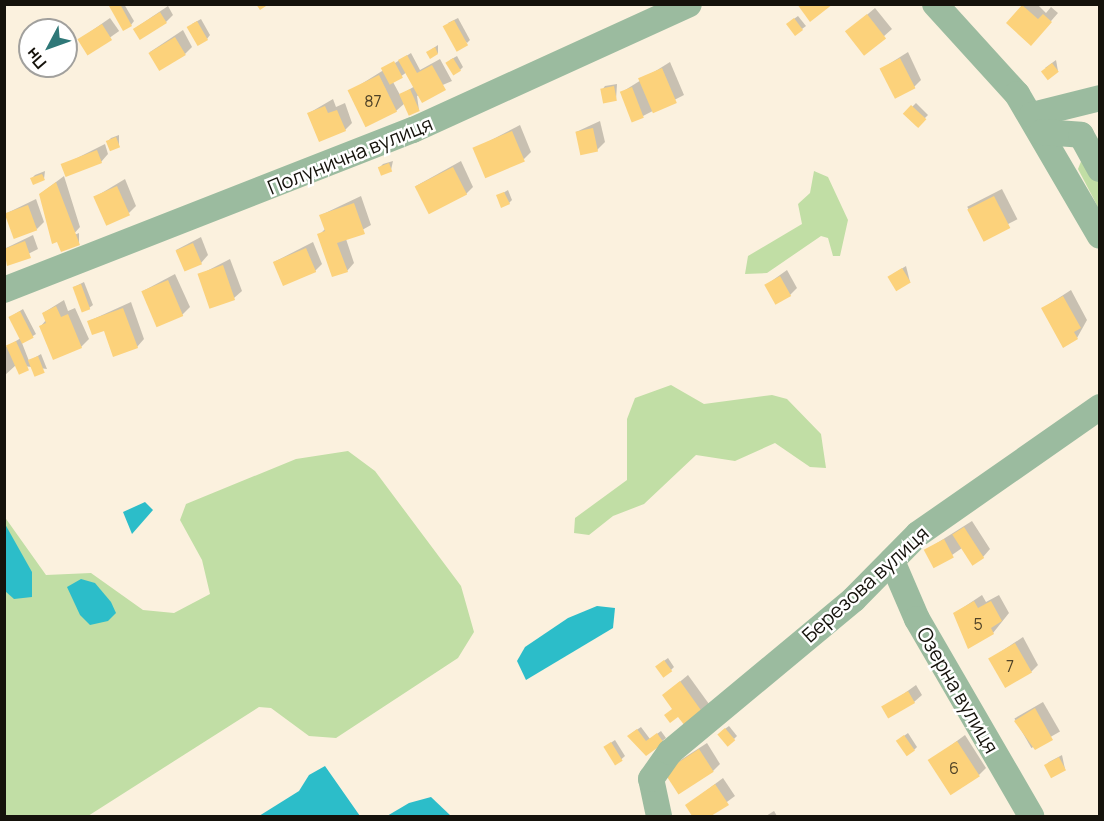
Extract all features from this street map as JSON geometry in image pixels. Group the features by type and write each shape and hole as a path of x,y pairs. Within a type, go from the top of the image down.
{"street":[{"name":"Полунична вулиця","path":"4,290 413,130 689,4"},
{"path":"935,4 979,46 1037,124 1100,236"},
{"path":"1037,124 1100,98"},
{"path":"1037,124 1090,136 1100,169"},
{"name":"Березова вулиця","path":"659,816 650,785 662,761 964,498 1100,407"},
{"name":"Озерна вулиця","path":"892,561 921,627 1030,816"}],"green space":[{"path":"1082,159 1099,178 1099,209 1078,169"},
{"path":"814,171 828,177 848,220 840,256 833,256 828,238 821,236 767,273 745,274 748,256 802,224 798,204 810,193"},
{"path":"671,385 704,404 772,395 787,399 821,434 826,468 810,467 775,443 735,461 696,455 644,504 613,516 589,535 574,533 575,518 627,480 627,419 635,398"},
{"path":"348,451 375,471 461,586 474,632 458,658 336,738 309,736 271,708 259,707 88,816 5,816 4,516 46,575 91,573 143,610 174,613 210,594 202,560 180,520 186,504 296,459"}],"water":[{"path":"145,502 153,510 132,534 123,512"},
{"path":"5,524 32,572 32,597 14,599 5,591"},
{"path":"81,579 95,583 111,602 116,613 108,621 90,625 80,615 67,587"},
{"path":"597,606 615,608 613,628 526,680 517,661 525,647 568,618"},
{"path":"325,766 360,816 259,816 299,791 309,775"},
{"path":"431,797 451,816 387,816 409,803"}],"building":[{"path":"120,4 132,26 123,31 109,6"},
{"path":"256,4 265,4 266,6 260,10"},
{"path":"797,4 833,4 810,22"},
{"path":"1022,5 1038,19 1043,14 1052,22 1031,46 1006,23"},
{"path":"160,12 167,23 140,40 133,29"},
{"path":"867,14 886,38 864,56 845,31"},
{"path":"794,18 803,30 795,36 786,24"},
{"path":"454,20 468,45 457,52 443,26"},
{"path":"197,21 208,40 198,46 187,27"},
{"path":"102,24 112,40 87,55 78,39"},
{"path":"175,37 186,55 159,71 148,53"},
{"path":"435,47 438,54 430,59 426,52"},
{"path":"407,55 417,73 432,65 446,90 422,103 398,60"},
{"path":"453,58 461,71 453,75 445,63"},
{"path":"900,58 915,88 895,99 880,68"},
{"path":"394,61 403,78 390,85 381,68"},
{"path":"1052,63 1059,72 1048,80 1041,72"},
{"path":"662,68 677,103 653,113 638,78"},
{"path":"379,75 397,112 366,127 348,90"},
{"path":"614,86 617,101 603,103 600,89"},
{"path":"632,87 644,118 632,122 620,92"},
{"path":"410,89 420,111 409,116 399,94"},
{"path":"911,105 926,119 918,128 903,114"},
{"path":"325,106 328,113 337,110 346,131 319,142 307,113"},
{"path":"593,128 598,151 580,155 575,132"},
{"path":"512,131 525,161 485,178 472,148"},
{"path":"116,137 120,147 110,151 106,141"},
{"path":"97,150 102,163 66,177 61,164"},
{"path":"389,163 392,171 381,176 378,167"},
{"path":"453,167 467,195 429,214 415,187"},
{"path":"42,174 45,180 33,185 30,178"},
{"path":"56,182 80,245 61,252 57,242 52,244 39,194"},
{"path":"117,186 130,215 106,226 93,197"},
{"path":"504,192 510,204 501,208 496,195"},
{"path":"994,196 1010,228 984,242 967,210"},
{"path":"354,203 365,234 337,243 348,272 332,277 317,234 325,231 319,215"},
{"path":"28,205 37,230 14,239 5,214"},
{"path":"25,241 31,258 7,266 4,249"},
{"path":"193,243 202,264 184,272 176,250"},
{"path":"306,248 316,272 283,286 273,262"},
{"path":"223,265 235,300 210,309 197,274"},
{"path":"902,268 911,283 896,291 887,277"},
{"path":"780,276 791,296 775,305 764,285"},
{"path":"168,280 183,316 157,327 141,291"},
{"path":"81,284 90,309 82,312 73,287"},
{"path":"1063,296 1081,328 1074,332 1078,339 1063,348 1041,308"},
{"path":"56,306 61,317 68,314 82,348 53,360 39,326 46,323 42,313"},
{"path":"123,308 138,348 113,357 104,331 92,335 87,321"},
{"path":"20,311 34,338 22,344 8,317"},
{"path":"16,341 29,370 19,375 6,345"},
{"path":"38,356 45,373 35,377 28,360"},
{"path":"964,527 984,558 972,566 952,535"},
{"path":"944,539 954,558 934,568 924,550"},
{"path":"974,601 978,608 991,601 1002,621 991,628 994,634 968,649 953,613"},
{"path":"1015,643 1032,672 1005,688 988,658"},
{"path":"664,660 672,671 663,678 655,666"},
{"path":"680,681 703,713 685,726 678,717 670,723 664,715 672,709 662,695"},
{"path":"908,691 915,703 888,719 881,706"},
{"path":"1035,708 1053,740 1035,750 1014,721"},
{"path":"725,728 735,740 728,747 717,734"},
{"path":"637,729 646,741 657,733 664,743 646,756 627,736"},
{"path":"904,735 915,751 907,756 896,741"},
{"path":"957,741 980,776 951,795 928,760"},
{"path":"611,742 623,761 615,765 603,747"},
{"path":"699,749 714,772 678,795 664,772"},
{"path":"1059,757 1066,770 1051,778 1044,765"},
{"path":"715,784 729,805 711,816 692,816 685,805"}]}
